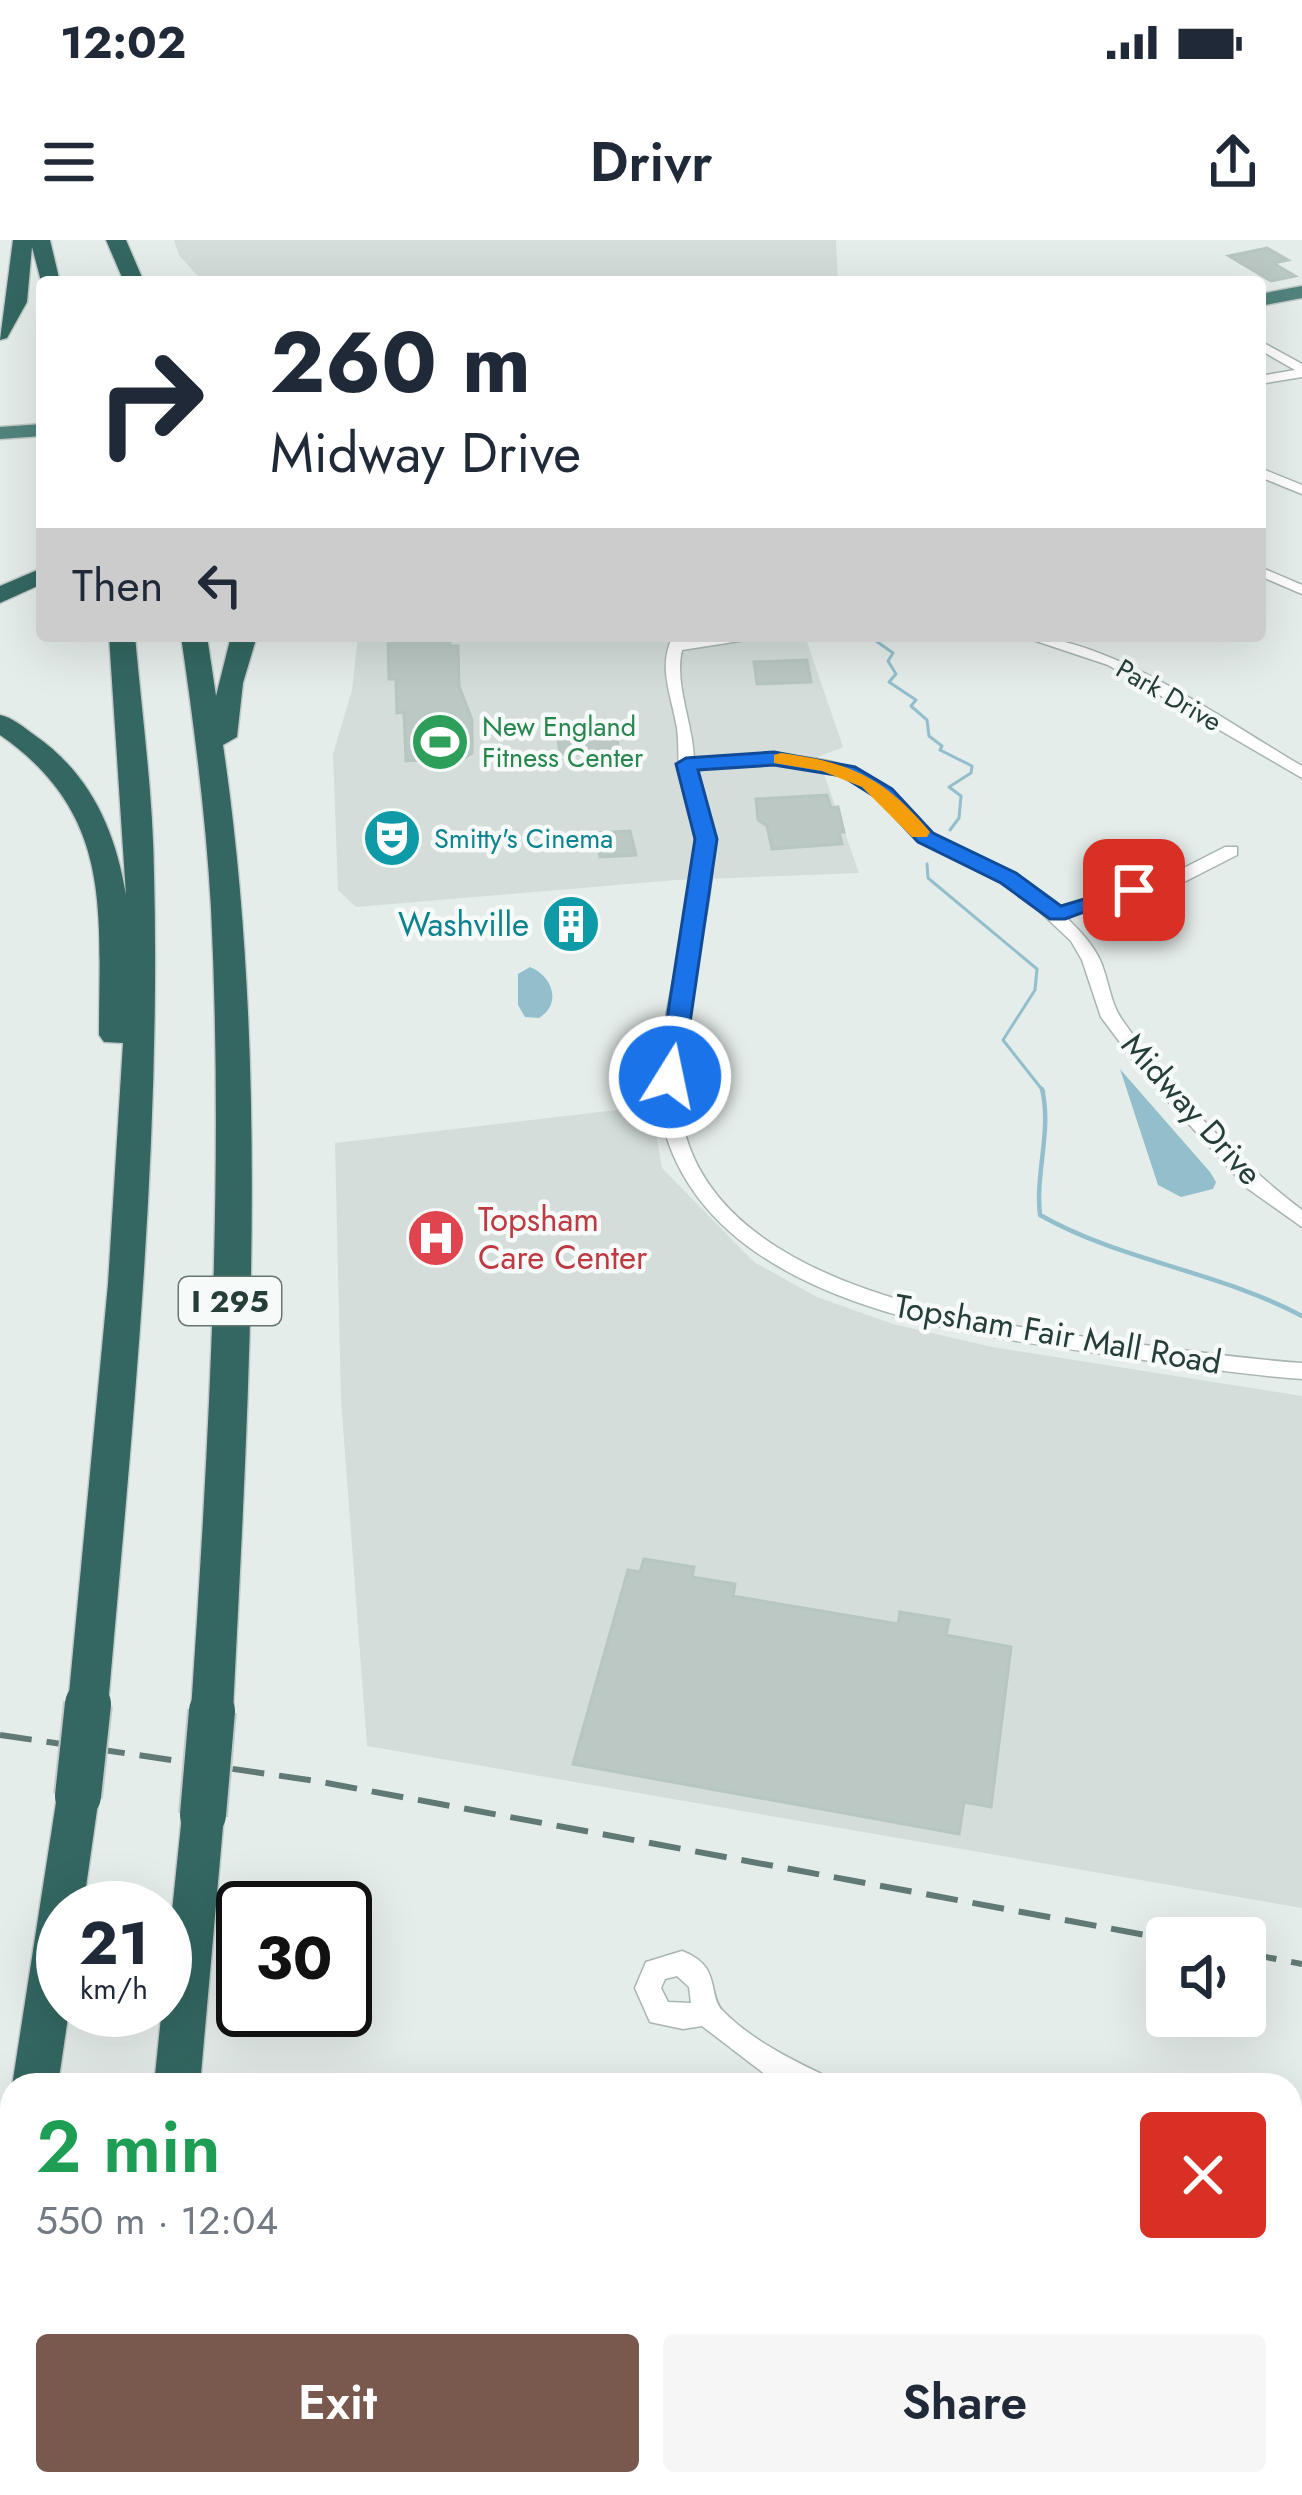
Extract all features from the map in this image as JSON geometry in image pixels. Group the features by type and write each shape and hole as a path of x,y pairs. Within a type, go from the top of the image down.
{"highway":[{"path":"0,334 16,302 23,240"},
{"path":"40,240 49,276"},
{"path":"101,240 110,276"},
{"path":"116,240 131,276"},
{"path":"1266,303 1302,296"},
{"path":"0,433 36,430"},
{"path":"0,443 36,440"},
{"path":"0,596 36,577"},
{"path":"37,2073 78,1796 124,1316 140,869 122,642"},
{"name":"I 295","path":"178,2073 212,1711 228,1385 232,1136 226,891 218,787 195,642"},
{"path":"218,787 224,764 227,697 242,642"},
{"path":"0,723 64,772 90,806 104,840 112,887 117,1178 130,1190"}],"street":[{"path":"1266,349 1302,371"},
{"path":"1266,379 1302,371"},
{"path":"1266,475 1302,490"},
{"path":"1266,574 1302,590"},
{"name":"Topsham Fair Mall Road","path":"677,642 670,681 706,839 670,1077 672,1109 690,1167 713,1202 758,1243 794,1266 865,1300 915,1316 1302,1371"},
{"name":"Park Drive","path":"1048,642 1113,662 1302,772"},
{"name":"Midway Drive","path":"686,764 774,758 848,771 885,794 925,837 1009,878 1058,914 1091,961 1110,1017 1131,1045 1224,1153 1302,1220"},
{"path":"1058,914 1180,877 1231,850"},
{"path":"706,2013 791,2073"}],"shaded area":[{"path":"174,240 836,240 838,276 198,276 179,255"},
{"path":"357,642 807,642 843,747 818,757 859,873 676,880 356,907 338,890 333,754 352,690"},
{"path":"651,1106 662,1168 754,1262 817,1297 893,1324 992,1347 1302,1396 1302,1908 367,1746 341,1400 335,1143"}],"water":[{"path":"530,967 552,991 551,1005 539,1018 525,1017 518,1005 518,974"},
{"path":"1120,1069 1210,1172 1216,1182 1213,1189 1181,1197 1158,1185"}],"building":[{"path":"1267,248 1288,260 1273,263 1295,276 1271,281 1229,256"},
{"path":"388,642 458,646 459,686 472,720 472,753 464,758 406,761 404,712 397,713 396,679 389,679"},
{"path":"807,660 811,682 757,684 754,662"},
{"path":"616,730 619,753 560,755 558,739 569,739 568,733"},
{"path":"827,795 831,808 838,807 842,844 772,849 767,826 758,820 756,799"},
{"path":"630,831 636,855 600,857 596,833"},
{"path":"644,1559 694,1567 692,1577 735,1584 733,1596 898,1624 900,1612 949,1620 946,1635 1011,1647 991,1807 964,1802 959,1834 573,1764 628,1570 640,1572"}],"waterway":[{"path":"877,642 893,653 888,661 896,674 889,682 916,700 911,706 927,720 929,736 942,746 940,750 972,766 971,773 949,787 961,796 959,818 950,830"},
{"path":"927,864 928,878 1037,969 1035,990 1003,1040 1042,1090"},
{"path":"1042,1090 1040,1215 1104,1244 1237,1288 1302,1316"}],"railway":[{"path":"0,1735 316,1781 1146,1935"},
{"path":"1266,1957 1302,1964"}],"slow traffic":[{"path":"781,759 826,765 869,782 920,832"}],"place":[{"name":"New England Fitness Center","path":"440,742"},
{"name":"Smitty's Cinema","path":"392,838"},
{"name":"Washville","path":"571,924"},
{"name":"Topsham Care Center","path":"436,1238"}],"route":[{"path":"670,1077 706,839 686,764 774,758 848,771 885,794 925,837 1009,878 1058,914 1134,890"}]}
